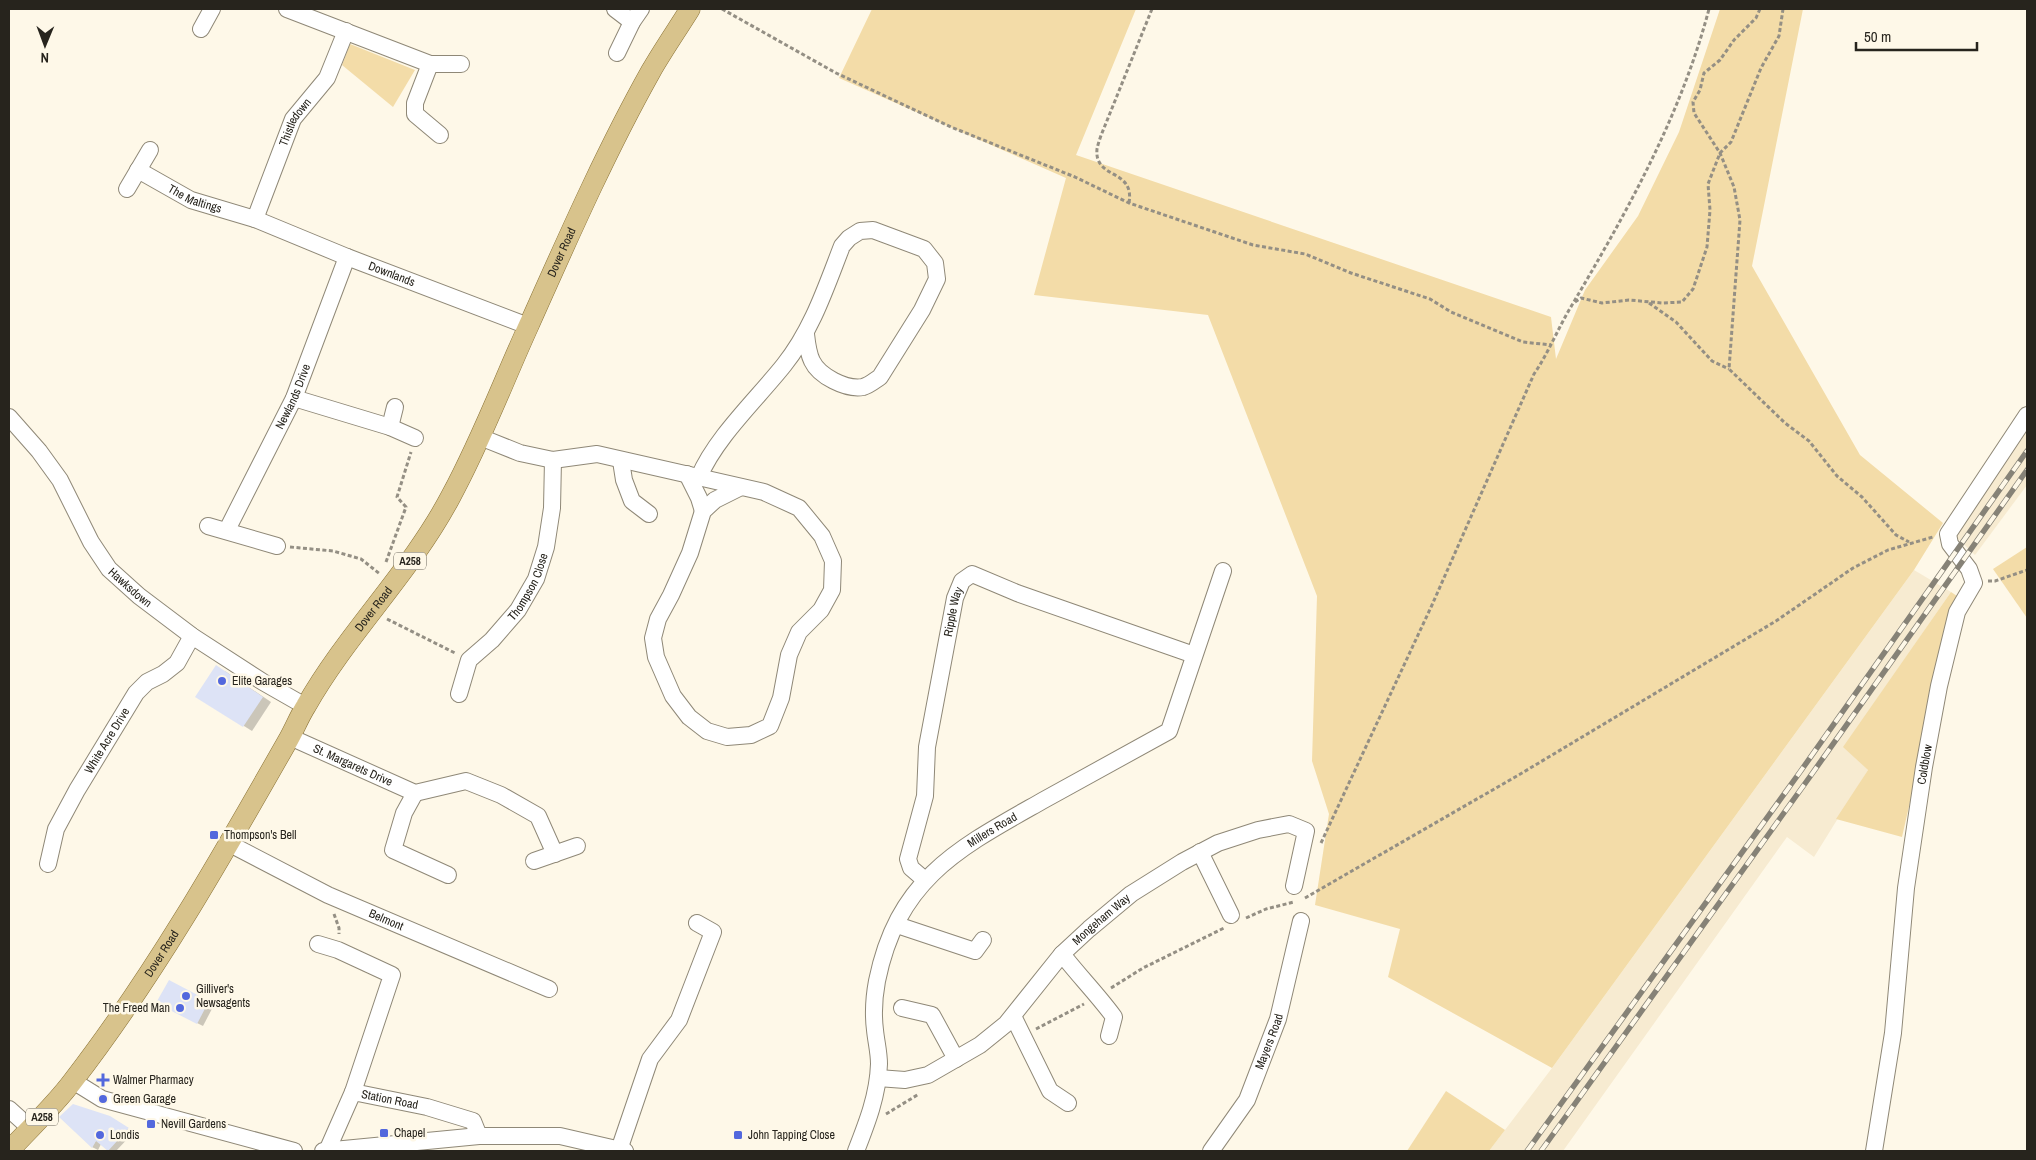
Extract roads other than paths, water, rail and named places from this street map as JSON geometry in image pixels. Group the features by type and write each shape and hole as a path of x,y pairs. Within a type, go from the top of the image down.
{"main road":[{"name":"Dover Road","path":"73,1081 146,976 228,843 290,737 305,706 335,660 371,612 386,580 425,539 451,497 480,437 528,326 629,113 652,70 690,9"},
{"name":"A258","path":"9,1151 73,1081"}],"street":[{"path":"201,29 212,9"},
{"path":"287,9 430,64 461,64"},
{"path":"615,9 637,15 617,53"},
{"name":"Thistledown","path":"255,219 293,119 327,78 346,31"},
{"path":"430,64 415,103 416,114 440,135"},
{"path":"127,190 150,150"},
{"name":"The Maltings","path":"138,170 191,200 255,219"},
{"name":"Downlands","path":"255,219 347,257 528,326"},
{"path":"693,476 806,334 842,246 849,238 860,231 873,230 924,249 934,263 937,278 922,310 880,377 871,384 861,387 849,386 826,376 812,362 806,334"},
{"name":"Newlands Drive","path":"227,530 294,398 347,257"},
{"path":"294,398 390,427 415,438"},
{"path":"390,427 395,407"},
{"name":"Coldblow","path":"1874,1151 1893,1033 1906,888 1924,768 1939,686 1957,612 1974,583 1969,570 1950,544 1948,534 2027,415"},
{"name":"Hawksdown","path":"9,417 39,451 60,480 91,542 109,569 139,596 192,636 263,682 305,706"},
{"path":"480,437 520,453 553,460 597,454 741,486 764,492 799,508 822,536 833,561 832,590 821,610 799,632 789,655 781,698 770,726 751,735 727,737 707,731 689,717 674,696 656,658 653,638 658,619 690,553 702,511 693,476"},
{"name":"Thompson Close","path":"459,694 469,660 492,640 518,610 536,579 547,538 552,508 553,460"},
{"path":"621,460 624,480 632,501 650,514"},
{"path":"702,511 715,500 741,486"},
{"path":"208,526 277,546"},
{"name":"Millers Road","path":"861,1150 878,1078 879,1062 874,1010 876,990 888,946 897,925 925,880 958,850 991,829 1168,731 1223,571"},
{"name":"Ripple Way","path":"925,880 911,868 908,859 925,796 927,747 955,598 962,581 972,574 1016,593 1194,655"},
{"name":"White Acre Drive","path":"48,864 56,829 77,790 136,693 147,682 163,674 176,663 192,636"},
{"name":"St. Margarets Drive","path":"290,737 415,793"},
{"path":"448,875 392,850 404,813 415,793 466,781 501,795 538,816 555,854"},
{"name":"Mongeham Way","path":"878,1078 891,1080 928,1075 987,1040 1013,1016 1062,954 1131,894 1200,852 1237,836 1289,824 1306,831 1300,887"},
{"name":"Belmont","path":"228,843 328,895 548,990"},
{"path":"534,861 577,846"},
{"path":"1200,852 1234,920"},
{"name":"Mayers Road","path":"1210,1151 1247,1100 1278,1019 1301,921"},
{"path":"323,1151 479,1136 560,1136 622,1150 650,1059 679,1020 713,932 697,923"},
{"path":"897,925 975,951 983,940"},
{"path":"318,944 338,950 392,975 353,1092"},
{"path":"1062,954 1099,996 1114,1017 1109,1036"},
{"path":"902,1008 932,1015 956,1060"},
{"path":"1013,1016 1050,1091 1068,1103"},
{"path":"73,1081 102,1099 294,1151"},
{"name":"Station Road","path":"327,1151 353,1092 427,1107 473,1121 479,1136"},
{"path":"9,1109 30,1128"}],"railway":[{"path":"1527,1151 1800,772 2027,451"},
{"path":"1541,1151 2027,470"}],"place":[{"name":"Elite Garages","path":"222,681"},
{"name":"Thompson's Bell","path":"214,835"},
{"name":"Gilliver's Newsagents","path":"186,996"},
{"name":"The Freed Man","path":"180,1008"},
{"name":"Walmer Pharmacy","path":"103,1080"},
{"name":"Green Garage","path":"103,1099"},
{"name":"Nevill Gardens","path":"151,1124"},
{"name":"Chapel","path":"384,1133"},
{"name":"Londis","path":"100,1135"},
{"name":"John Tapping Close","path":"738,1135"}]}
